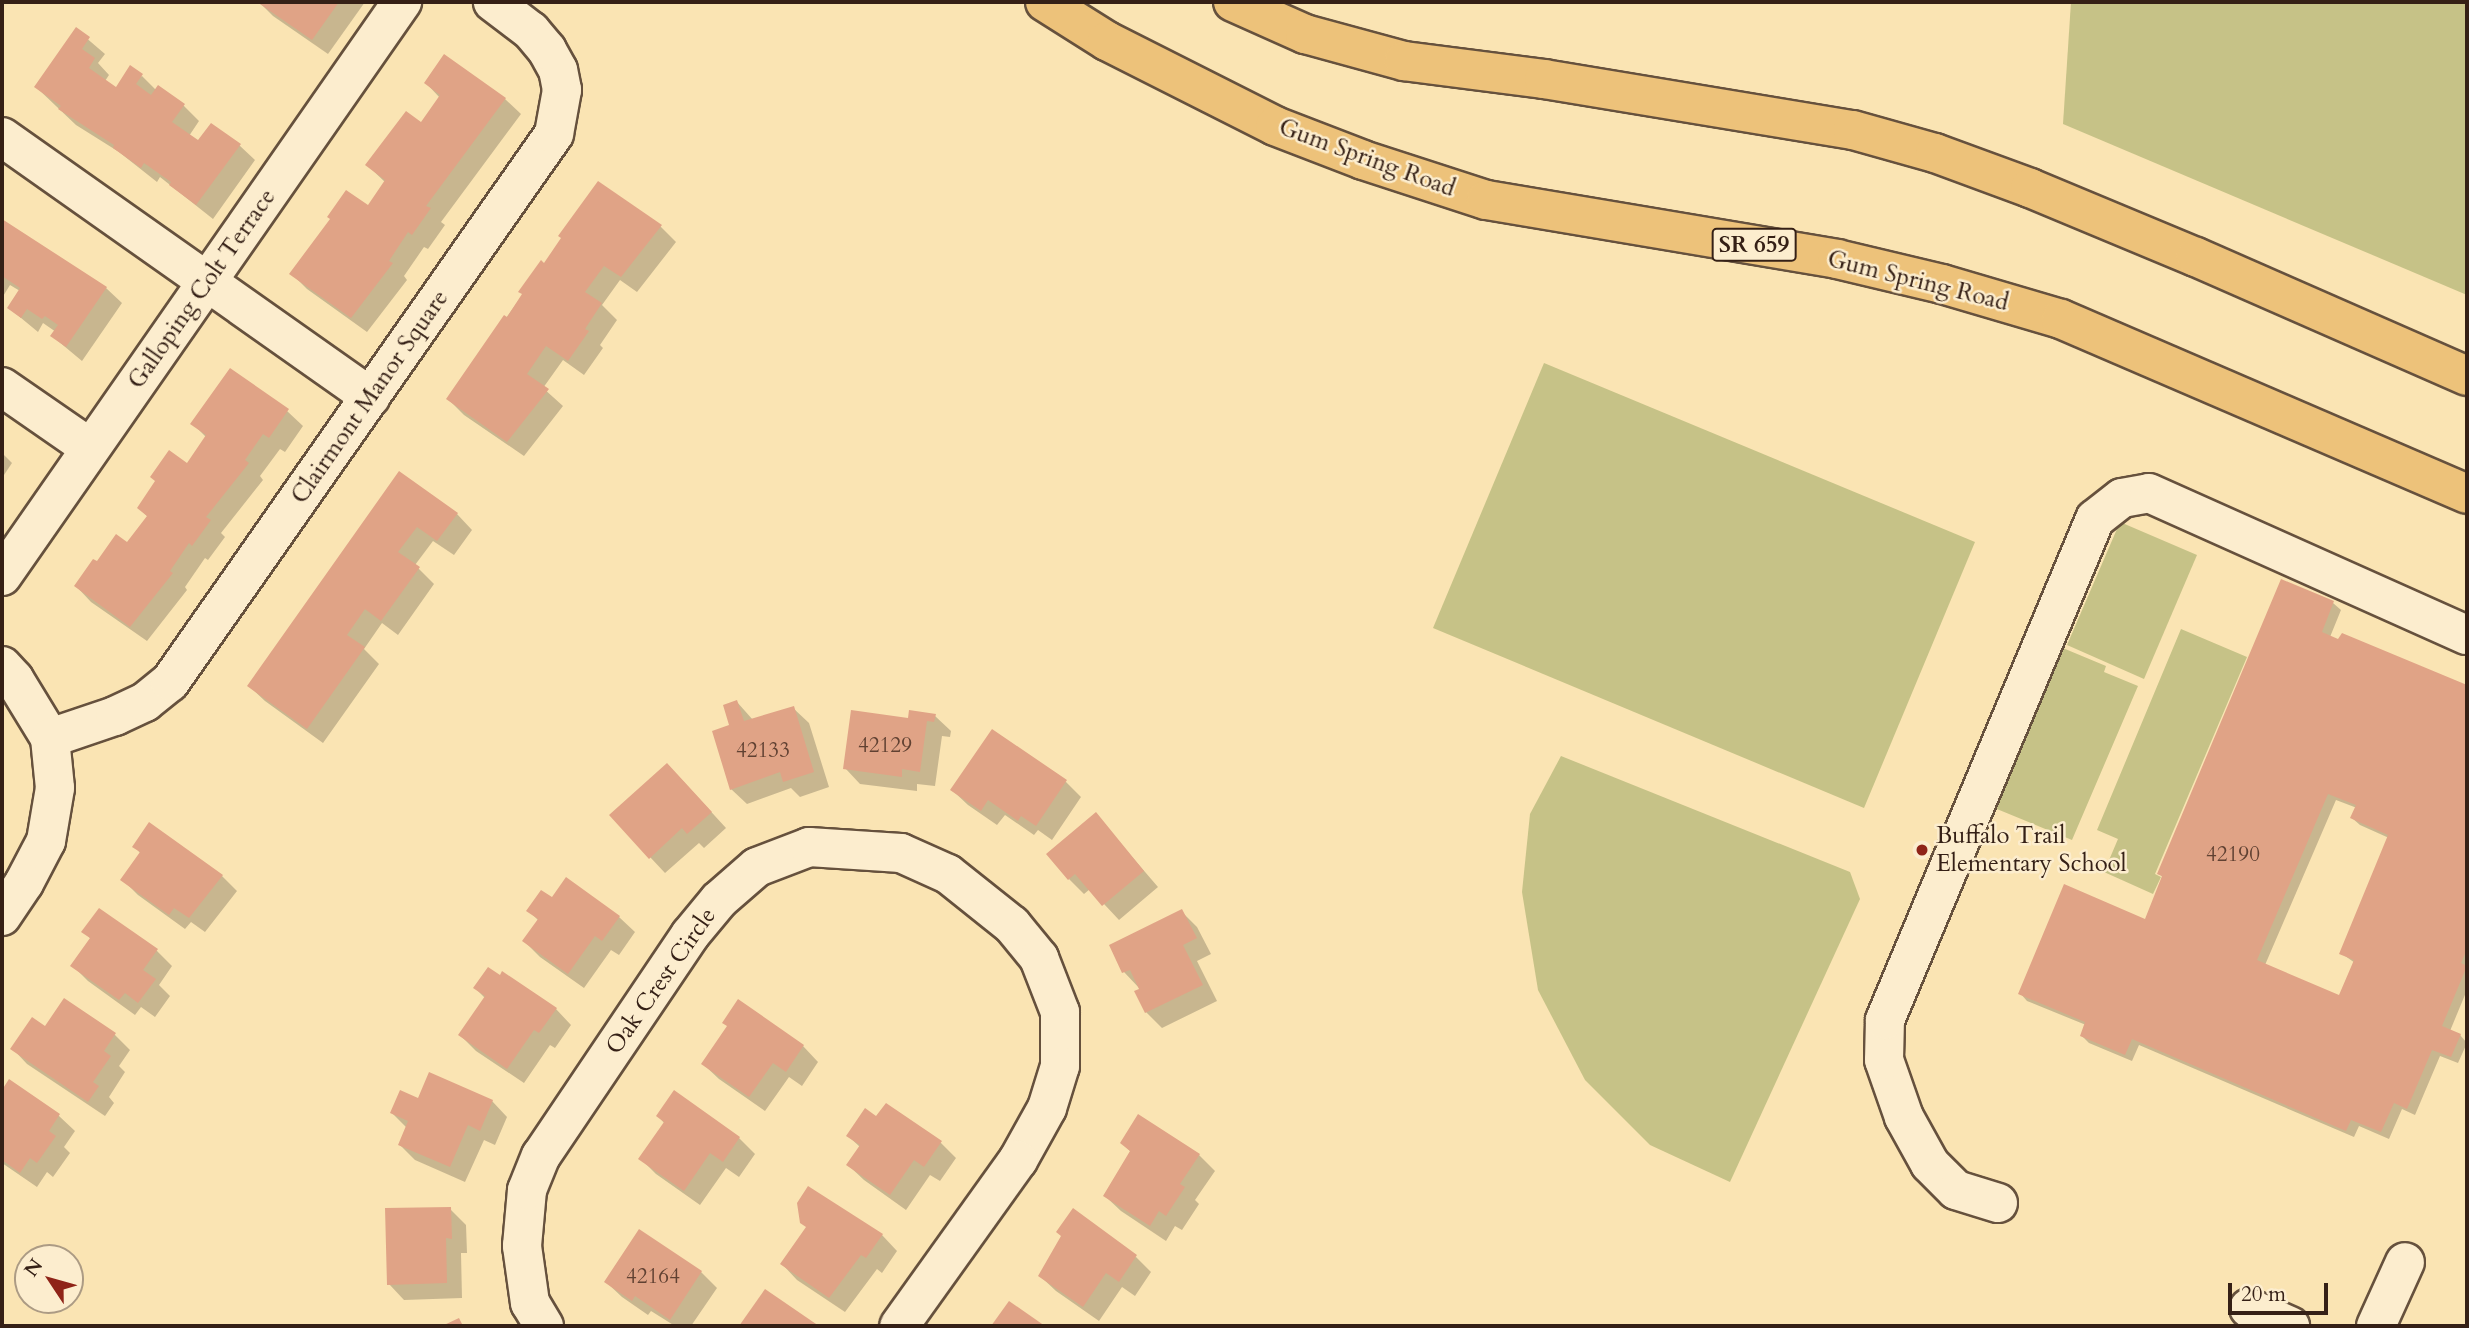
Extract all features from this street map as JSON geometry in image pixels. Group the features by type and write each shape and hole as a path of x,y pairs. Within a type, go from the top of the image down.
{"main road":[{"name":"Gum Spring Road","path":"1045,2 1107,41 1275,126 1363,160 1486,200 1837,259 1942,284 2061,319 2467,494"},
{"path":"1233,2 1306,34 1404,61 1544,79 1853,130 1935,153 2030,188 2171,246 2467,376"}],"street":[{"name":"Galloping Colt Terrace","path":"2,576 402,2"},
{"name":"Clairmont Manor Square","path":"50,738 115,716 145,702 170,682 554,134 562,90 558,70 531,31 493,2"},
{"path":"2,137 370,397"},
{"path":"2,387 90,448"},
{"path":"1998,1203 1956,1190 1930,1164 1904,1117 1884,1060 1885,1020 2095,519 2122,498 2149,494 2467,635"},
{"path":"2,666 14,679 50,738 55,788 46,841 24,883 2,916"},
{"name":"Oak Crest Circle","path":"544,1326 530,1303 522,1246 527,1190 541,1156 690,935 719,900 757,867 809,847 901,853 948,874 1012,925 1039,958 1060,1012 1060,1066 1047,1108 1018,1160 899,1326"},
{"path":"2376,1326 2406,1262"},
{"path":"2249,1308 2290,1326"}],"shaded area":[{"path":"2071,2 2467,2 2467,295 2063,124"},
{"path":"1544,363 1975,542 1864,808 1433,628"},
{"path":"2120,522 2197,555 2144,679 2067,645"},
{"path":"2181,629 2247,657 2155,874 2161,877 2153,894 2104,872 2118,839 2097,830"},
{"path":"2058,646 2106,666 2104,672 2138,686 2072,840 1992,807"},
{"path":"1561,756 1850,872 1860,899 1730,1182 1650,1145 1585,1080 1538,990 1522,892 1530,814"}],"building":[{"path":"257,2 339,2 312,40"},
{"path":"76,27 90,37 82,49 95,58 89,68 116,87 130,65 143,74 136,84 151,95 158,85 185,104 172,122 198,140 211,123 241,144 196,205 169,185 171,182 144,163 141,168 113,148 114,145 58,109 61,106 34,87"},
{"path":"444,54 506,98 426,206 431,208 412,235 408,232 389,261 393,263 351,318 289,274 330,219 327,217 346,190 368,205 385,180 365,165 406,111 421,122 440,95 424,83"},
{"path":"598,181 662,225 621,277 604,266 585,292 602,303 585,329 589,331 568,361 546,346 527,374 549,389 507,442 446,399 504,315 507,317 522,294 518,292 541,260 544,263 561,238 558,236"},
{"path":"2,219 107,287 66,347 50,336 58,325 45,316 42,319 27,309 21,318 7,308 20,288 2,276"},
{"path":"230,368 289,409 269,438 263,434 245,460 249,463 206,517 211,520 192,546 189,543 170,571 173,573 130,627 74,586 93,559 97,561 116,534 127,542 147,516 137,508 155,481 150,477 169,450 187,463 206,435 190,424"},
{"path":"399,471 458,513 437,541 417,527 398,552 420,567 381,621 365,609 347,635 365,647 307,729 247,686"},
{"name":"Buffalo Trail Elementary School","path":"2281,579 2334,601 2322,632 2338,639 2342,633 2467,685 2467,949 2461,963 2467,966 2442,1026 2461,1034 2451,1057 2432,1050 2407,1109 2394,1103 2381,1132 2351,1120 2346,1131 2132,1039 2125,1055 2080,1036 2085,1022 2018,994 2064,884 2145,919 2162,876 2157,874","holes":["2328,794 2356,805 2350,818 2388,835 2339,954 2354,960 2339,995 2257,960"]},
{"path":"737,700 744,721 794,706 814,772 783,782 780,772 730,790 712,731 729,725 723,705"},
{"path":"851,710 908,718 909,710 936,714 934,722 927,721 920,772 902,769 902,777 843,769"},
{"path":"992,729 1067,780 1036,826 1021,816 1018,821 988,800 981,811 950,790"},
{"path":"667,763 712,812 687,834 682,828 649,859 609,815"},
{"path":"1096,812 1144,871 1102,906 1075,874 1068,880 1046,854"},
{"path":"149,822 223,875 189,918 174,908 169,915 120,880 140,852 132,847"},
{"path":"566,877 620,916 602,941 595,936 568,974 522,941 538,919 526,911 541,890 552,897"},
{"path":"99,908 158,949 143,970 156,979 138,1003 125,993 119,1000 70,966 90,938 81,932"},
{"path":"1182,909 1197,938 1183,945 1203,985 1145,1013 1134,991 1139,989 1130,970 1122,973 1109,945"},
{"path":"488,967 500,975 502,971 557,1008 539,1033 534,1030 507,1069 458,1035 485,996 473,988"},
{"path":"64,998 116,1033 104,1051 111,1056 93,1082 99,1086 88,1102 10,1049 32,1017 45,1026"},
{"path":"738,999 804,1045 786,1072 773,1063 749,1097 701,1064 727,1026 722,1023"},
{"path":"429,1072 493,1100 480,1131 468,1125 450,1167 398,1145 408,1121 390,1113 400,1090 418,1098"},
{"path":"9,1079 60,1114 49,1131 56,1136 37,1163 30,1158 20,1173 2,1160 2,1090"},
{"path":"674,1090 740,1137 723,1162 710,1153 684,1191 638,1159 664,1122 656,1116"},
{"path":"886,1103 942,1141 924,1167 914,1160 890,1195 846,1165 860,1145 846,1136 865,1108 876,1116"},
{"path":"1138,1114 1200,1154 1180,1184 1185,1187 1166,1216 1159,1211 1150,1226 1103,1196 1130,1151 1120,1143"},
{"path":"808,1186 883,1234 866,1258 861,1255 829,1298 780,1264 806,1227 800,1223 797,1203"},
{"path":"451,1207 452,1239 446,1238 447,1283 387,1285 385,1208"},
{"path":"1073,1208 1137,1255 1119,1282 1106,1273 1083,1307 1038,1276 1061,1236 1056,1232"},
{"path":"639,1229 702,1271 670,1320 635,1296 632,1301 604,1282"},
{"path":"765,1289 819,1326 739,1326"},
{"path":"1009,1301 1045,1326 991,1326"},
{"path":"459,1318 463,1326 442,1326"}],"place":[{"name":"Buffalo Trail Elementary School","path":"1922,850"}]}
